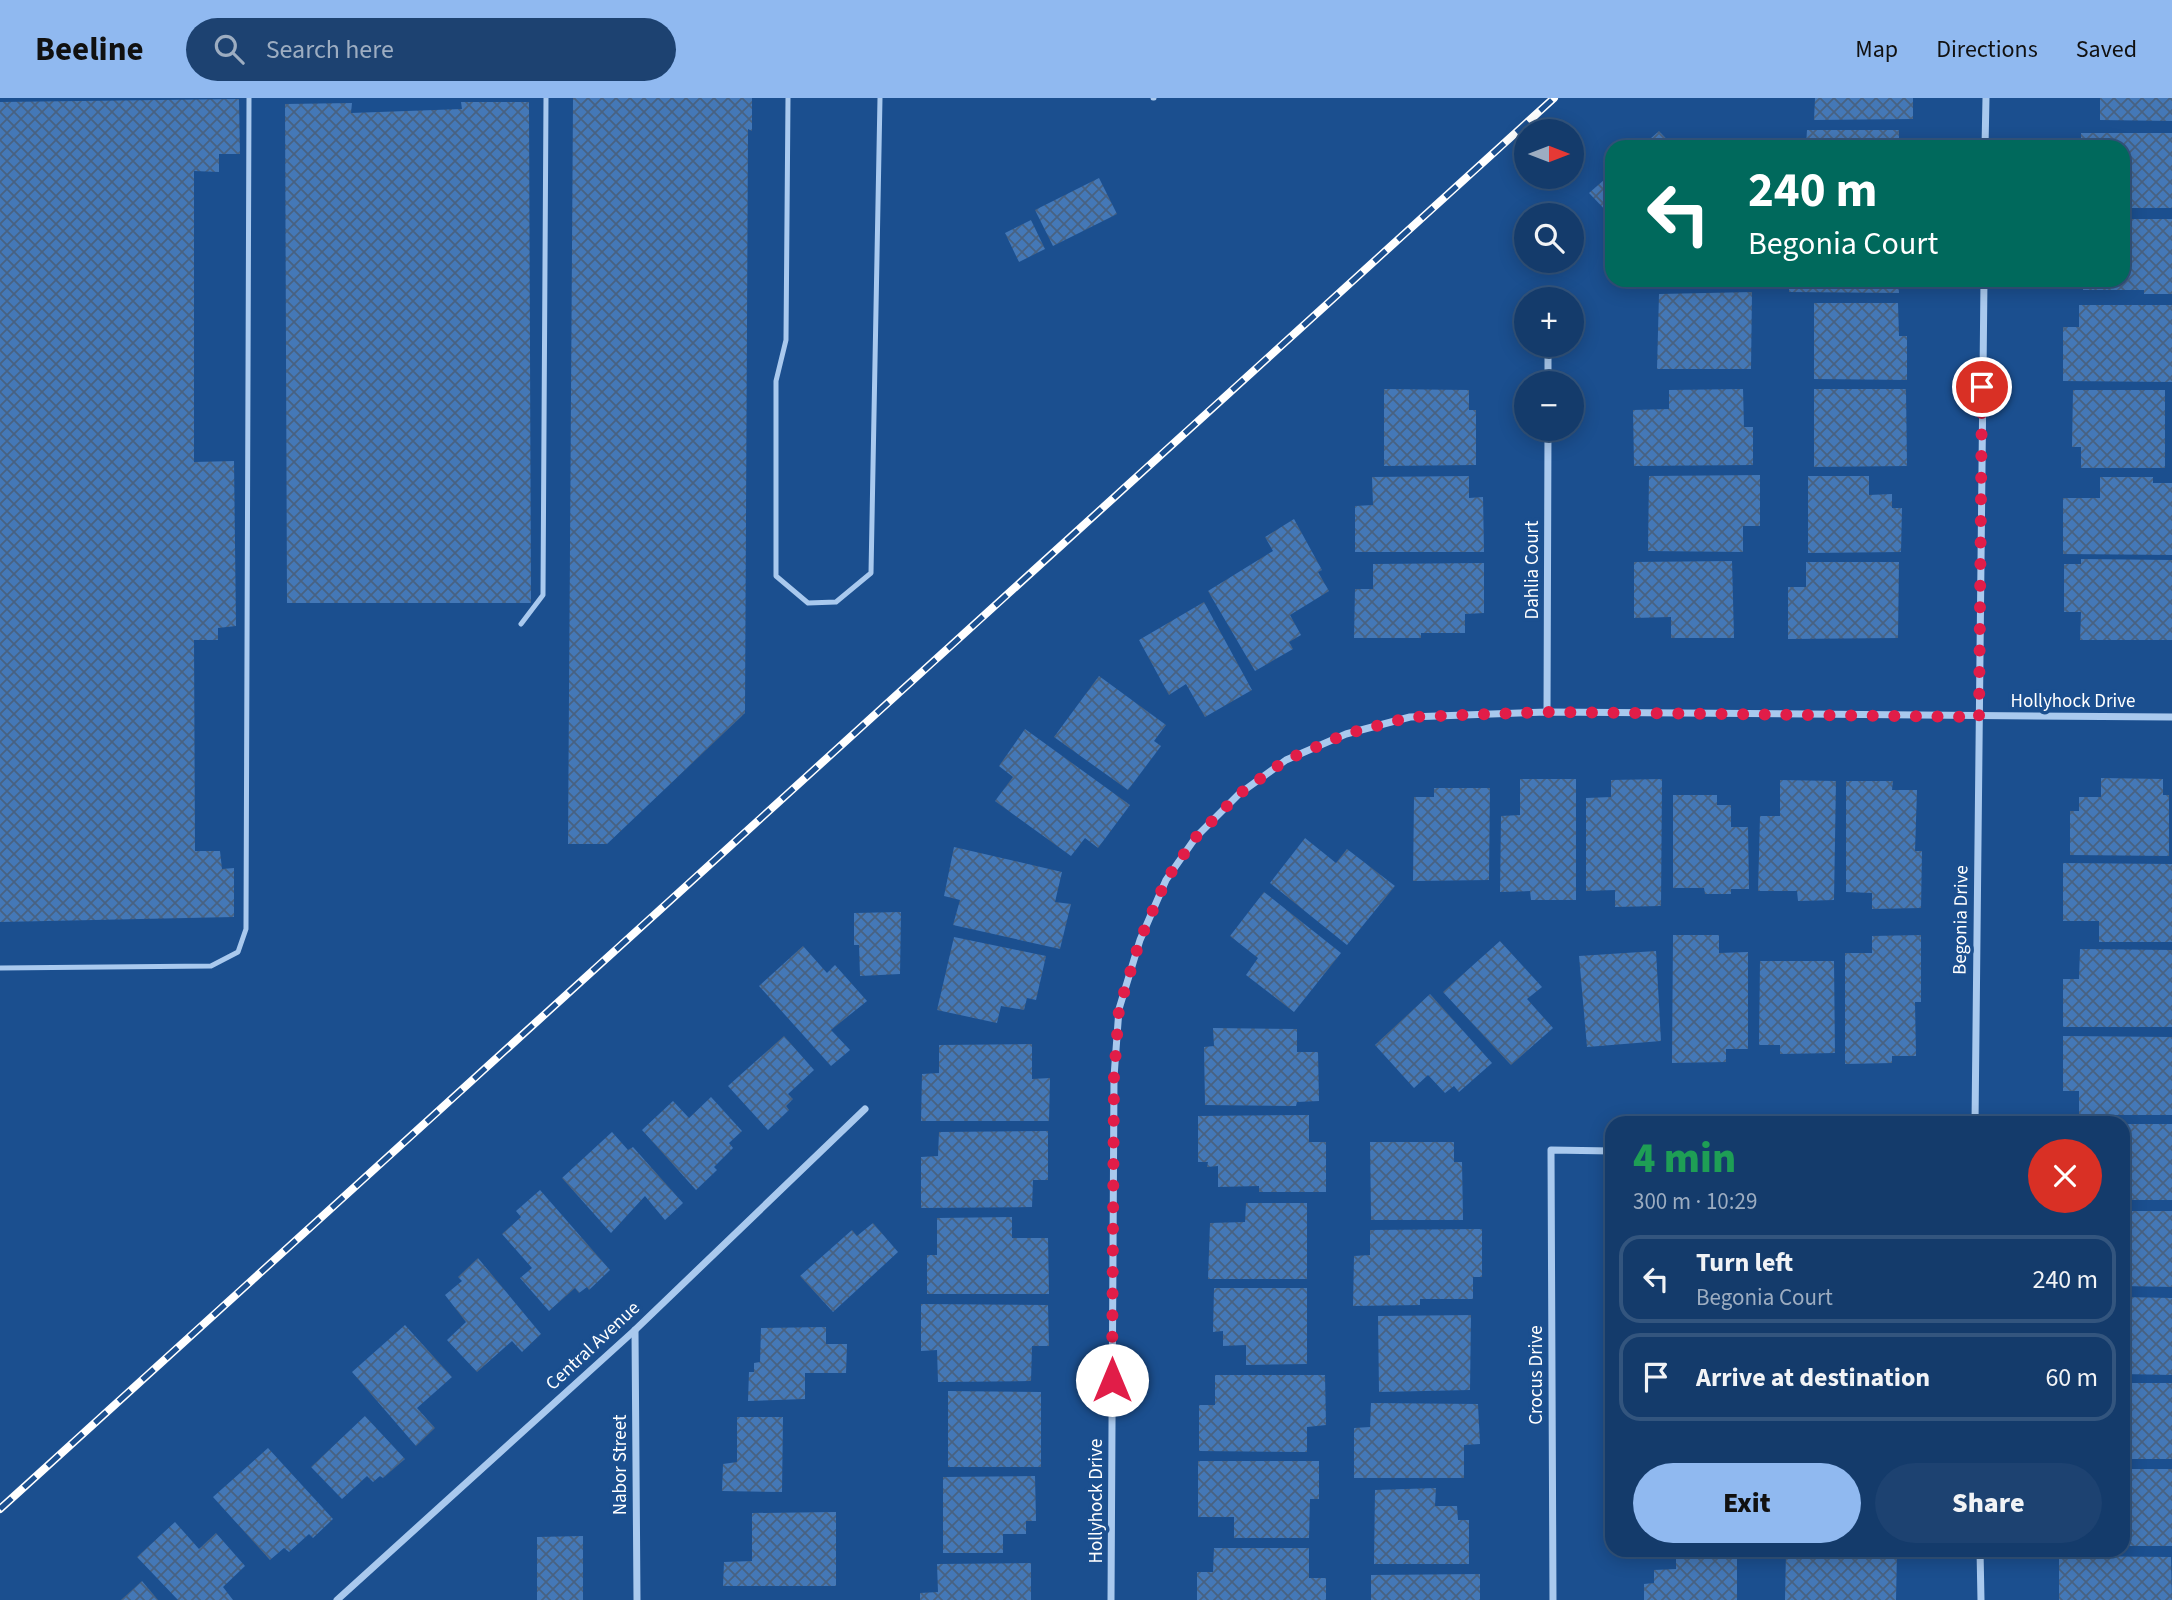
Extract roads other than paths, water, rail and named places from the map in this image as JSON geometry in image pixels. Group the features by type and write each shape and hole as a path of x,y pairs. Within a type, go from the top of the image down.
{"street":[{"path":"1985,140 1986,98"},
{"name":"Begonia Drive","path":"1975,1116 1984,287"},
{"name":"Dahlia Court","path":"1547,712 1548,441"},
{"name":"Hollyhock Drive","path":"1111,1600 1114,1077 1119,1009 1140,940 1166,880 1196,837 1239,794 1286,760 1310,749 1346,734 1410,717 1547,712 2172,717"},
{"name":"Central Avenue","path":"337,1600 635,1330 865,1110"},
{"name":"Crocus Drive","path":"1553,1600 1551,1150 1605,1151"},
{"name":"Nabor Street","path":"635,1330 637,1600"},
{"path":"1980,1557 1981,1600"}],"lane":[{"path":"0,968 211,966 238,952 246,929 249,98"},
{"path":"521,624 542,595 546,98"},
{"path":"788,98 786,340 776,381 776,576 808,603 836,602 871,573 880,98"}],"railway":[{"path":"0,1509 1554,98"}]}
